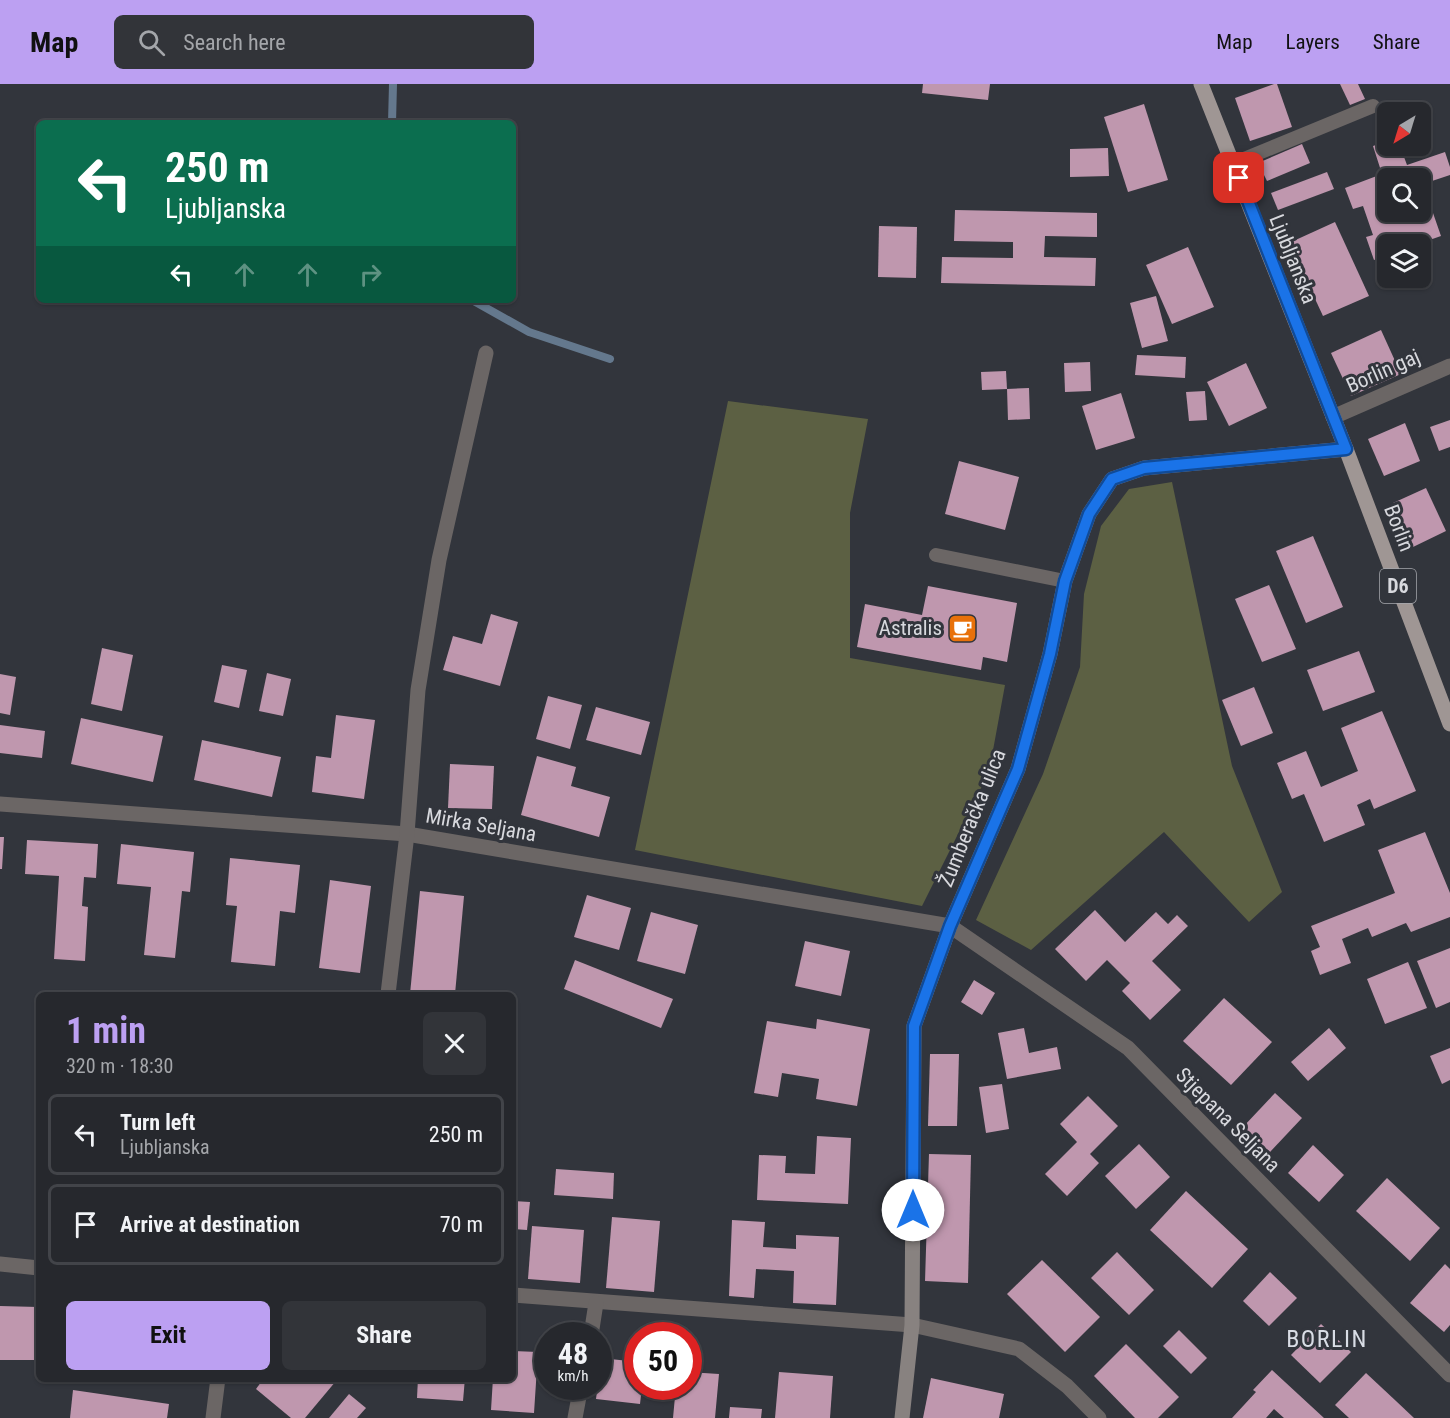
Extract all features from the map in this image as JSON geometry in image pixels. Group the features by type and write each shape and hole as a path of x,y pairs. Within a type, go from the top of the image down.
{"main road":[{"name":"Ljubljanska","path":"1201,84 1346,449"},
{"name":"Žumberačka ulica","path":"902,1418 912,1324 914,1026 950,926 1018,769 1050,654 1065,581 1089,514 1112,479 1144,468 1346,449"},
{"name":"Borlin","path":"1346,449 1450,724"}],"street":[{"path":"388,992 407,834 418,690 437,571 486,353"},
{"name":"Borlin gaj","path":"1333,417 1450,366"},
{"name":"Mirka Seljana","path":"0,804 407,834 950,926"},
{"name":"Stjepana Seljana","path":"950,926 1128,1048 1450,1374"},
{"path":"0,1264 36,1268"},
{"path":"516,1295 596,1303 912,1324 1019,1349 1066,1386 1099,1418"},
{"path":"593,1322 596,1303"},
{"path":"213,1418 218,1382"},
{"path":"576,1418 579,1400"}],"lane":[{"path":"1232,164 1373,106"},
{"path":"936,555 1065,581"}],"green space":[{"path":"728,401 868,419 850,513 850,658 1005,685 989,772 922,906 635,850"},
{"path":"1172,482 1232,766 1282,892 1249,922 1164,832 1031,950 976,920 1043,774 1080,667 1084,594 1101,526 1129,489"}],"building":[{"path":"923,84 990,84 988,100 922,93"},
{"path":"1277,84 1292,127 1250,141 1235,98"},
{"path":"1340,84 1358,84 1365,99 1350,105"},
{"path":"1144,104 1168,180 1128,192 1104,117"},
{"path":"1302,144 1310,163 1267,181 1258,163"},
{"path":"1377,145 1377,156 1404,156 1407,165 1445,152 1450,175 1431,181 1431,168 1380,168 1373,146"},
{"path":"1108,148 1109,176 1070,177 1070,149"},
{"path":"1327,172 1334,189 1278,210 1271,193"},
{"path":"1377,176 1377,222 1431,222 1433,213 1441,236 1431,239 1431,234 1377,234 1377,259 1374,260 1366,237 1373,235 1363,206 1353,209 1345,188"},
{"path":"955,210 1097,213 1097,237 1045,236 1044,257 1096,258 1095,286 941,283 942,257 1013,258 1013,242 954,241"},
{"path":"1335,222 1369,296 1323,316 1289,243"},
{"path":"879,226 917,227 916,278 878,277"},
{"path":"1188,247 1214,307 1172,324 1146,265"},
{"path":"1156,296 1168,341 1142,348 1130,303"},
{"path":"1381,330 1401,374 1351,396 1331,353"},
{"path":"1137,355 1186,357 1185,378 1135,375"},
{"path":"1090,362 1091,391 1065,392 1064,363"},
{"path":"1246,363 1267,408 1229,426 1207,382"},
{"path":"1006,371 1007,389 982,390 981,372"},
{"path":"1029,388 1030,419 1008,420 1007,389"},
{"path":"1205,391 1207,420 1189,421 1186,392"},
{"path":"1121,393 1135,438 1096,450 1082,406"},
{"path":"1450,420 1450,447 1439,451 1430,427"},
{"path":"1405,423 1420,461 1384,476 1368,439"},
{"path":"959,461 1019,477 1005,530 945,514"},
{"path":"1426,488 1446,531 1413,547 1393,503"},
{"path":"1313,536 1343,607 1306,623 1276,551"},
{"path":"1269,585 1296,649 1262,662 1235,599"},
{"path":"928,586 1017,603 1007,662 983,657 981,670 857,647 865,604 922,615"},
{"path":"491,614 518,622 500,686 443,670 453,636 482,644"},
{"path":"102,648 133,655 122,711 91,704"},
{"path":"1359,651 1375,692 1323,711 1307,670"},
{"path":"222,665 247,670 239,708 214,702"},
{"path":"267,673 291,679 283,716 259,711"},
{"path":"0,674 16,677 10,715 0,713"},
{"path":"1254,687 1273,733 1241,746 1222,700"},
{"path":"548,696 582,705 570,749 536,739"},
{"path":"596,707 650,722 641,755 586,740"},
{"path":"1382,711 1416,791 1374,809 1370,799 1357,805 1365,825 1324,842 1304,794 1292,799 1277,763 1306,751 1321,787 1358,771 1341,728"},
{"path":"336,715 375,720 364,799 312,792 316,756 331,758"},
{"path":"81,718 163,736 153,782 71,764"},
{"path":"0,725 45,731 42,758 0,753"},
{"path":"202,740 281,757 272,797 194,780"},
{"path":"537,756 576,767 571,786 610,797 599,837 521,815"},
{"path":"450,764 494,766 492,809 448,808"},
{"path":"1425,832 1450,893 1450,917 1411,932 1406,923 1372,937 1368,928 1342,939 1351,963 1320,975 1311,951 1320,947 1311,926 1395,893 1378,850"},
{"path":"0,837 4,837 2,869 0,869"},
{"path":"27,840 98,844 96,878 84,877 82,906 88,907 85,961 54,959 59,876 25,874"},
{"path":"121,844 194,852 190,892 182,891 175,958 144,955 151,887 117,884"},
{"path":"230,858 300,865 295,913 280,911 275,966 231,962 237,906 226,905"},
{"path":"330,880 371,886 360,973 319,968"},
{"path":"420,891 464,896 455,992 410,992"},
{"path":"587,895 631,908 619,950 574,937"},
{"path":"1095,910 1125,942 1156,912 1168,924 1177,915 1188,926 1152,961 1181,990 1150,1020 1122,991 1130,983 1107,960 1086,981 1055,949"},
{"path":"651,912 698,925 685,974 637,961"},
{"path":"805,941 850,951 841,996 795,986"},
{"path":"1450,948 1450,1002 1436,1008 1417,961"},
{"path":"575,960 673,999 661,1028 564,989"},
{"path":"1408,962 1427,1008 1385,1024 1367,979"},
{"path":"974,980 995,993 982,1015 961,1002"},
{"path":"304,990 346,992 304,992"},
{"path":"1224,998 1272,1042 1231,1085 1183,1041"},
{"path":"817,1019 870,1029 857,1106 816,1099 819,1079 782,1073 778,1097 754,1093 767,1021 816,1029"},
{"path":"1024,1028 1029,1053 1057,1047 1061,1069 1007,1079 998,1033"},
{"path":"1329,1028 1346,1048 1308,1081 1291,1062"},
{"path":"1450,1048 1450,1080 1442,1084 1430,1056"},
{"path":"930,1054 959,1054 957,1126 928,1126"},
{"path":"1002,1084 1009,1129 986,1133 979,1087"},
{"path":"1275,1093 1302,1118 1270,1152 1243,1127"},
{"path":"1088,1096 1118,1126 1090,1154 1099,1163 1067,1196 1045,1174 1077,1142 1060,1124"},
{"path":"817,1136 851,1138 848,1204 757,1200 759,1155 786,1156 785,1173 815,1174"},
{"path":"1139,1144 1170,1177 1136,1209 1105,1176"},
{"path":"1313,1145 1344,1175 1319,1202 1288,1173"},
{"path":"929,1154 971,1155 968,1283 925,1281"},
{"path":"556,1169 614,1173 613,1199 554,1195"},
{"path":"1387,1178 1440,1228 1410,1261 1356,1211"},
{"path":"1186,1191 1248,1249 1212,1288 1150,1230"},
{"path":"516,1201 530,1202 527,1230 516,1229"},
{"path":"612,1217 660,1221 654,1292 606,1288"},
{"path":"732,1220 765,1222 763,1247 796,1249 796,1235 839,1237 836,1305 793,1303 794,1271 756,1269 754,1298 729,1296"},
{"path":"532,1226 584,1230 580,1283 528,1279"},
{"path":"1117,1252 1154,1290 1129,1315 1091,1278"},
{"path":"1042,1260 1100,1317 1065,1352 1007,1294"},
{"path":"1445,1264 1450,1269 1450,1325 1444,1332 1410,1303"},
{"path":"1270,1272 1297,1298 1269,1326 1243,1301"},
{"path":"0,1306 36,1307 36,1360 0,1360"},
{"path":"1321,1324 1351,1352 1320,1383 1291,1355"},
{"path":"1179,1330 1207,1358 1191,1374 1163,1346"},
{"path":"1126,1344 1179,1397 1158,1418 1135,1418 1094,1376"},
{"path":"516,1351 534,1352 534,1413 491,1410 493,1382 516,1382"},
{"path":"612,1359 624,1360 624,1400 640,1400 640,1404 605,1400 612,1400"},
{"path":"1272,1370 1324,1418 1284,1418 1274,1409 1266,1418 1232,1418"},
{"path":"779,1372 833,1376 830,1418 775,1418"},
{"path":"702,1373 719,1374 715,1418 673,1418 675,1400 702,1400"},
{"path":"1366,1373 1414,1418 1349,1418 1335,1405"},
{"path":"931,1378 1004,1394 999,1418 923,1418"},
{"path":"261,1382 335,1382 305,1418 291,1418 256,1389"},
{"path":"418,1382 465,1382 463,1401 417,1398"},
{"path":"73,1390 169,1404 167,1418 70,1418"},
{"path":"349,1394 366,1408 357,1418 329,1418"},
{"path":"730,1407 762,1409 761,1418 729,1418"}],"waterway":[{"path":"392,120 393,84"},
{"path":"477,303 529,332 610,359"}],"place":[{"name":"Astralis","path":"963,628"}],"district":[{"name":"BORLIN","path":"1327,1339"}],"route":[{"path":"913,1210 914,1026 950,926 1018,769 1050,654 1065,581 1089,514 1112,479 1144,468 1346,449 1239,178"}]}
